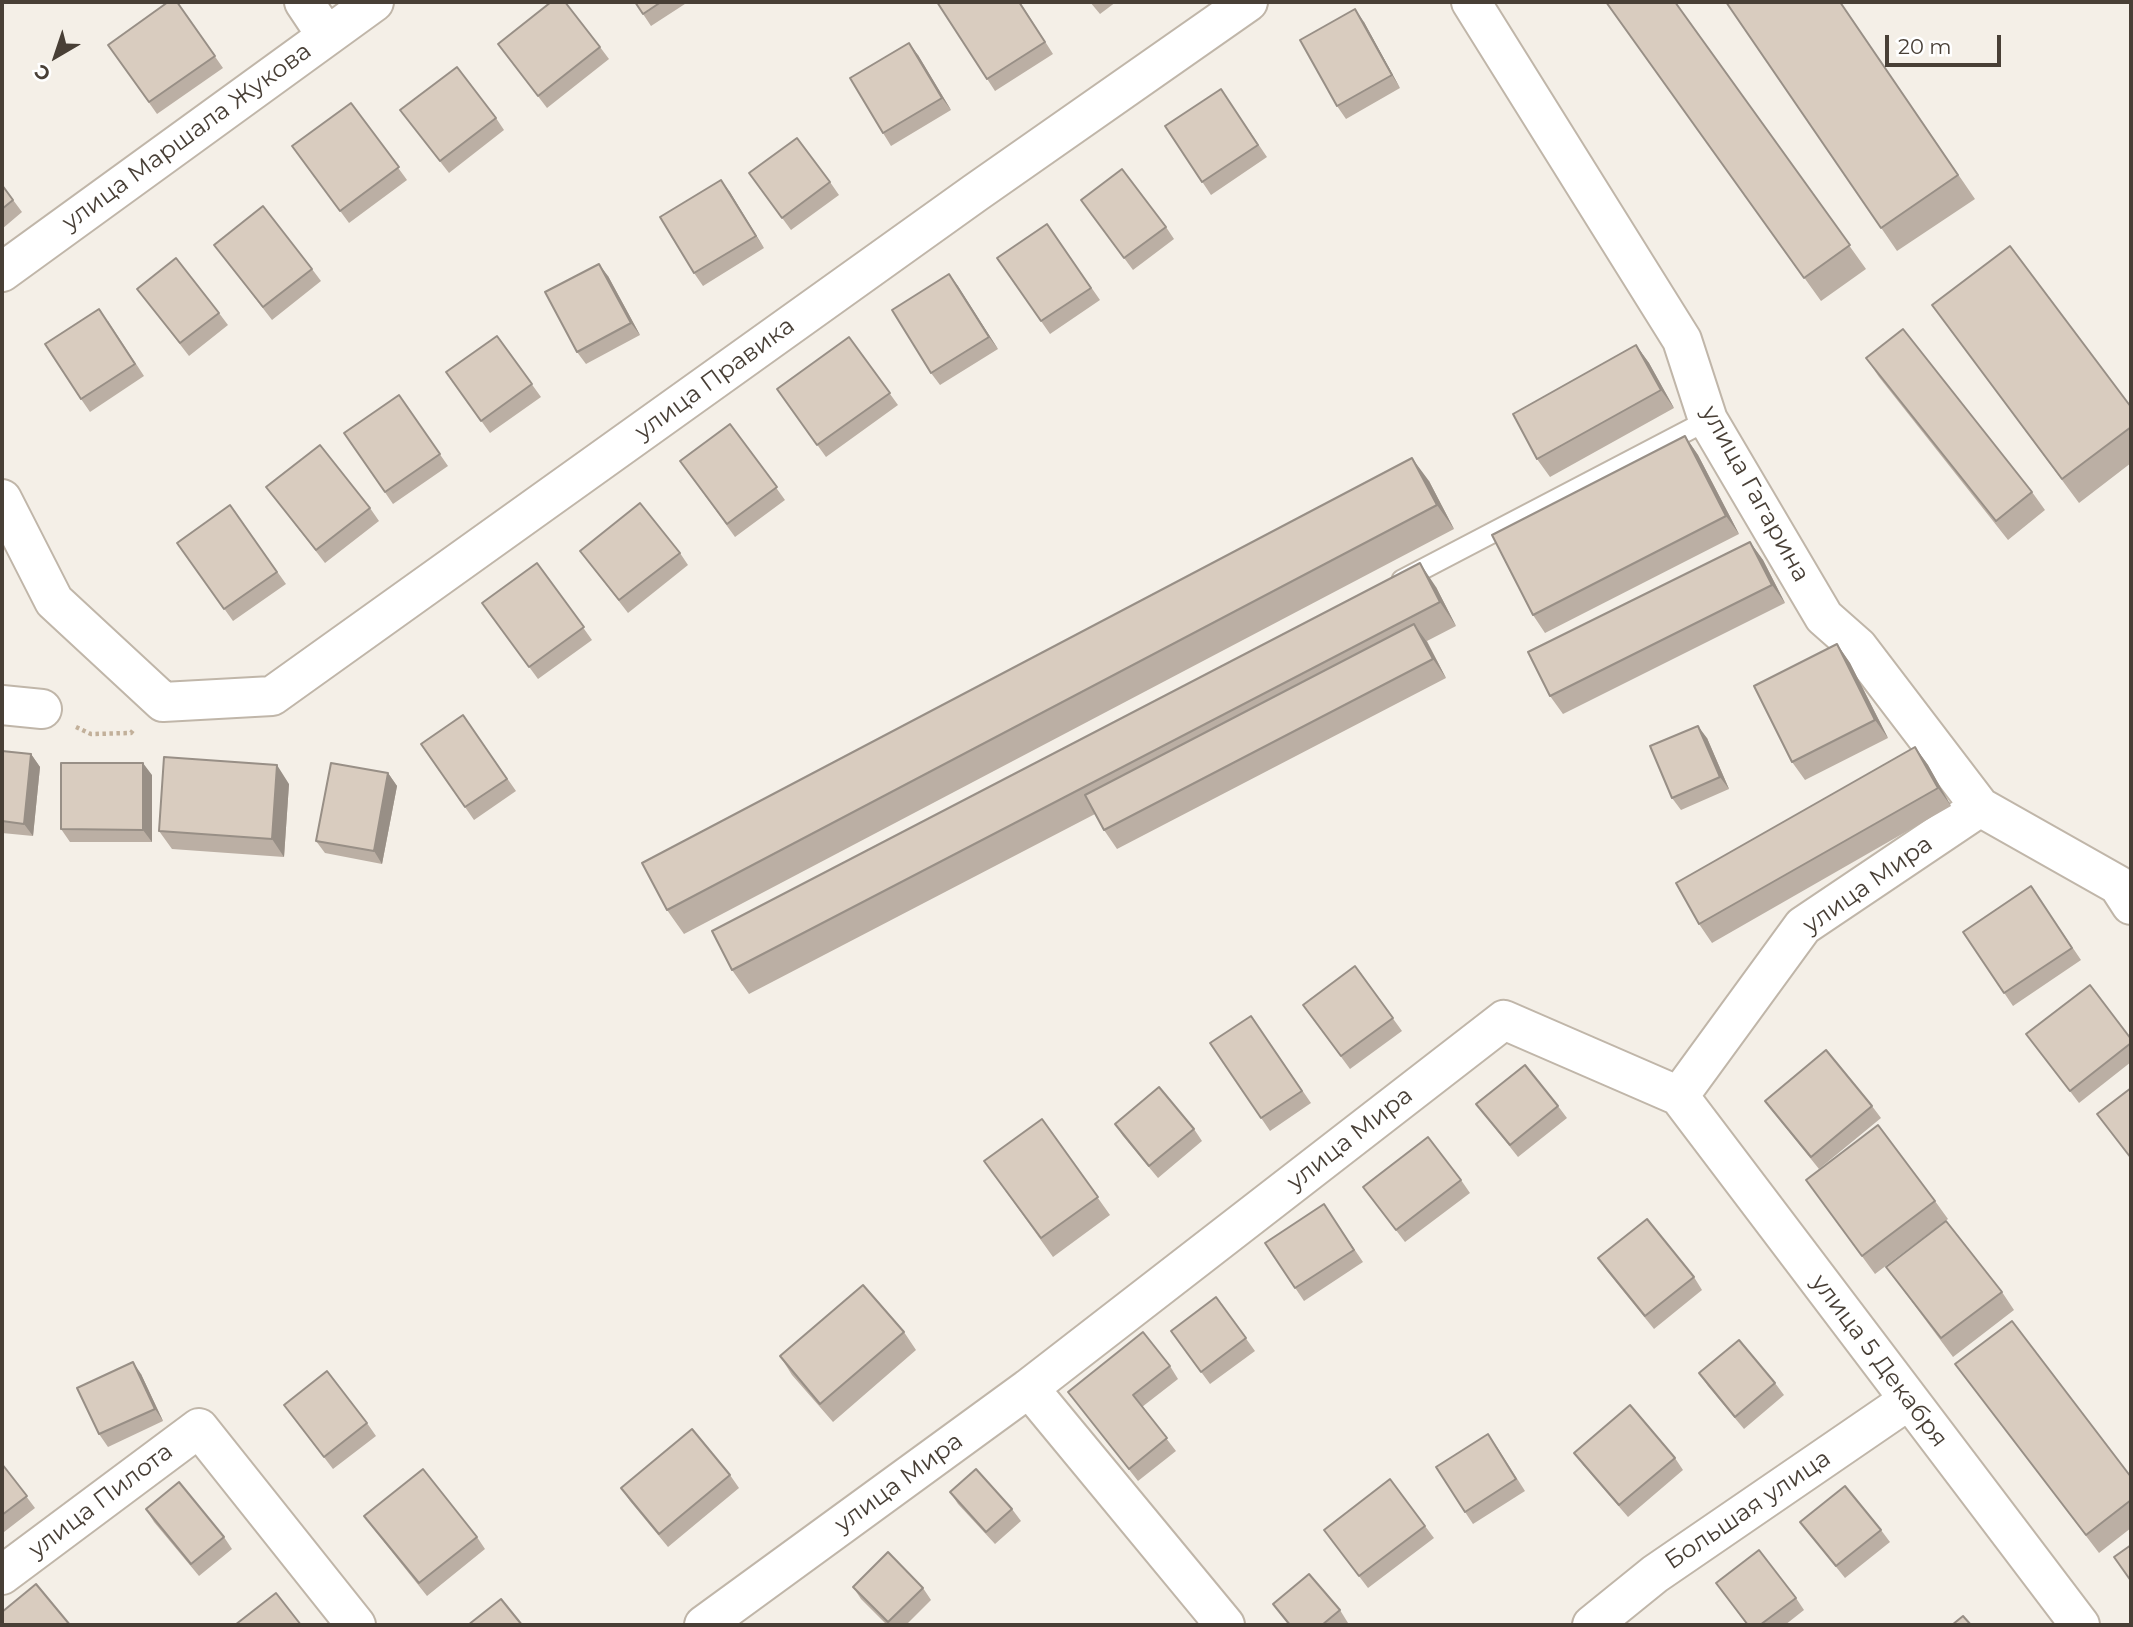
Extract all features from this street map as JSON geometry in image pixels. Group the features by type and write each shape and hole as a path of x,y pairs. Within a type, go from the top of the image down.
{"street":[{"path":"304,2 327,35"},
{"name":"улица Маршала Жукова","path":"2,272 373,2"},
{"name":"улица Правика","path":"163,702 272,696 975,193 1248,2"},
{"name":"улица Гагарина","path":"1471,2 1682,340 1708,420 1824,617 1858,647 1980,807 2118,885 2131,905"},
{"path":"2,499 54,601 163,702"},
{"path":"2,705 42,709"},
{"name":"улица Мира","path":"704,1625 1029,1388 1504,1020 1679,1096 1803,926 1980,807"},
{"name":"улица 5 Декабря","path":"1679,1096 2080,1625"},
{"path":"1029,1388 1225,1625"},
{"name":"Большая улица","path":"1592,1625 1656,1574 1909,1400"},
{"name":"улица Пилота","path":"2,1575 199,1427 356,1625"}],"lane":[{"path":"1380,592 1708,420"}],"path":[{"path":"42,709 90,734 131,733 163,702"}],"building":[{"path":"168,2 177,2 215,56 149,102 108,45"},
{"path":"551,2 565,2 600,47 538,96 498,44"},
{"path":"635,2 661,2 643,14"},
{"path":"937,2 1019,2 1045,42 987,79"},
{"path":"1606,2 1675,2 1850,245 1804,278"},
{"path":"1726,2 1840,2 1958,175 1881,228"},
{"path":"1355,9 1392,75 1337,106 1300,40"},
{"path":"909,43 942,98 883,133 850,78"},
{"path":"457,67 496,118 440,161 400,110"},
{"path":"1221,89 1258,145 1202,182 1165,126"},
{"path":"351,103 399,167 340,211 292,146"},
{"path":"797,138 830,182 782,218 749,173"},
{"path":"1122,169 1166,227 1124,258 1081,200"},
{"path":"721,180 756,236 694,273 660,217"},
{"path":"2,185 13,200 2,209"},
{"path":"263,206 312,269 263,307 214,245"},
{"path":"1047,224 1091,288 1041,321 997,258"},
{"path":"2010,246 2131,407 2131,427 2062,479 1932,305"},
{"path":"176,258 219,313 180,343 137,289"},
{"path":"599,264 631,323 577,352 545,292"},
{"path":"949,274 989,337 931,373 892,310"},
{"path":"99,309 135,364 81,399 45,344"},
{"path":"1903,329 2032,492 1996,521 1866,358"},
{"path":"497,336 532,384 481,421 446,372"},
{"path":"849,337 890,393 817,445 777,389"},
{"path":"1636,345 1661,390 1537,459 1513,414"},
{"path":"399,395 440,454 385,492 344,433"},
{"path":"730,424 777,487 727,524 680,461"},
{"path":"1685,436 1726,516 1533,615 1492,535"},
{"path":"320,445 370,508 316,550 266,487"},
{"path":"1412,458 1437,505 667,910 642,863"},
{"path":"640,503 680,553 619,600 580,551"},
{"path":"230,505 277,572 224,609 177,543"},
{"path":"1750,542 1772,585 1550,696 1528,652"},
{"path":"537,563 584,627 529,667 482,603"},
{"path":"1420,563 1440,602 732,970 712,931"},
{"path":"1414,624 1433,659 1104,830 1085,795"},
{"path":"1837,644 1875,720 1792,762 1754,686"},
{"path":"463,715 507,779 465,807 421,744"},
{"path":"1698,726 1720,777 1672,798 1650,746"},
{"path":"1915,747 1938,788 1699,924 1676,883"},
{"path":"2,751 31,754 24,824 2,821"},
{"path":"164,757 277,765 272,839 159,831"},
{"path":"61,763 143,763 143,830 61,829"},
{"path":"331,763 388,773 374,851 316,841"},
{"path":"2031,886 2072,948 2004,993 1963,932"},
{"path":"1355,966 1393,1018 1341,1056 1303,1005"},
{"path":"2090,985 2131,1039 2131,1043 2070,1091 2026,1034"},
{"path":"1251,1016 1302,1091 1261,1118 1210,1043"},
{"path":"1826,1050 1872,1106 1811,1157 1765,1101"},
{"path":"1525,1065 1558,1106 1510,1145 1476,1104"},
{"path":"1159,1087 1194,1129 1149,1166 1115,1124"},
{"path":"2131,1088 2131,1158 2097,1114"},
{"path":"1042,1119 1098,1197 1041,1238 984,1161"},
{"path":"1878,1125 1935,1201 1862,1256 1806,1180"},
{"path":"1428,1137 1461,1180 1396,1230 1363,1187"},
{"path":"1324,1204 1354,1250 1295,1288 1265,1243"},
{"path":"1647,1219 1694,1277 1645,1316 1598,1258"},
{"path":"1946,1221 2002,1292 1941,1338 1886,1267"},
{"path":"863,1285 904,1332 820,1404 780,1356"},
{"path":"1216,1297 1246,1338 1201,1372 1171,1331"},
{"path":"2012,1321 2131,1477 2131,1500 2086,1535 1955,1364"},
{"path":"1143,1332 1170,1366 1133,1395 1167,1438 1129,1469 1068,1392"},
{"path":"1739,1340 1775,1383 1735,1417 1699,1373"},
{"path":"133,1362 155,1409 99,1434 77,1388"},
{"path":"327,1371 367,1423 324,1457 284,1405"},
{"path":"1630,1405 1675,1458 1619,1505 1574,1453"},
{"path":"692,1429 730,1475 659,1534 621,1488"},
{"path":"1488,1434 1516,1479 1465,1512 1436,1467"},
{"path":"2,1464 27,1496 2,1515"},
{"path":"423,1469 477,1537 419,1583 364,1516"},
{"path":"976,1469 1012,1509 986,1532 950,1492"},
{"path":"1390,1479 1425,1526 1359,1576 1324,1530"},
{"path":"179,1482 224,1537 191,1564 146,1509"},
{"path":"1845,1486 1881,1530 1836,1566 1800,1522"},
{"path":"2131,1545 2131,1581 2114,1557"},
{"path":"1759,1550 1796,1598 1760,1625 1748,1625 1716,1583"},
{"path":"888,1552 923,1588 888,1622 853,1587"},
{"path":"1309,1574 1340,1610 1322,1625 1290,1625 1273,1604"},
{"path":"36,1584 70,1625 4,1625 2,1612"},
{"path":"276,1593 301,1625 235,1625"},
{"path":"501,1599 522,1625 468,1625"},
{"path":"1963,1616 1971,1625 1952,1625"}]}
